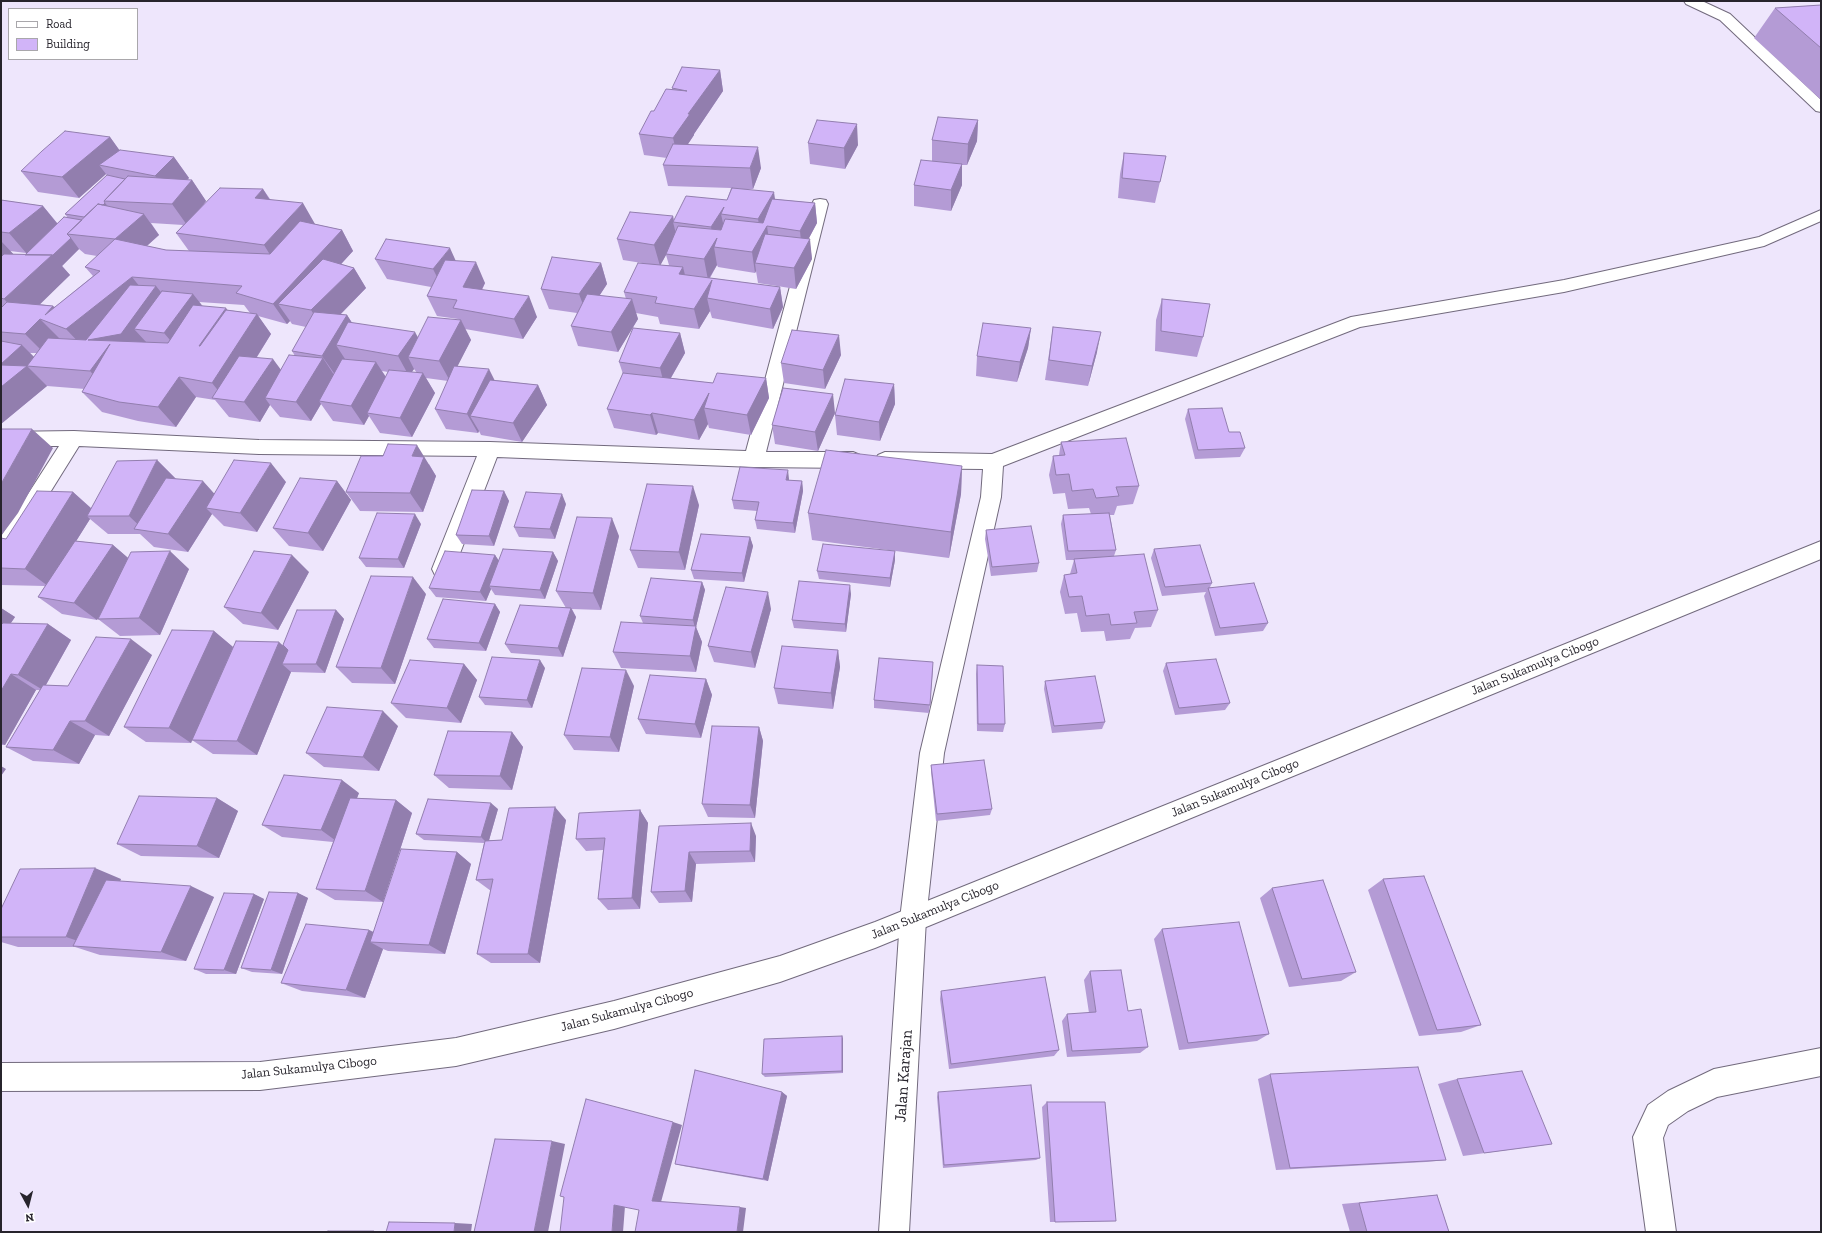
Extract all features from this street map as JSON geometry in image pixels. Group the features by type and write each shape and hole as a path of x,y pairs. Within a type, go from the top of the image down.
{"street":[{"path":"1691,1 1725,17 1821,108"},
{"path":"754,459 820,204"},
{"path":"1,439 74,438 258,447 490,450 754,459 993,462 1357,321 1564,286 1764,241 1821,215"},
{"path":"1,554 74,438"},
{"path":"443,569 490,450"},
{"name":"Jalan Karajan","path":"894,1232 913,919 932,753 991,498 993,462"},
{"name":"Jalan Sukamulya Cibogo","path":"1,1077 260,1076 456,1052 614,1015 780,969 875,935 1821,550"},
{"path":"1661,1232 1648,1137 1658,1115 1678,1101 1714,1083 1821,1062"}],"building":[{"path":"1821,5 1821,48 1775,8"},
{"path":"682,67 720,70 688,114 690,114 673,138 639,134 651,111 654,111 666,89 687,91 672,88"},
{"path":"938,117 978,120 968,144 932,140"},
{"path":"817,120 857,124 844,148 808,143"},
{"path":"65,131 110,137 62,177 21,171 42,151"},
{"path":"673,144 758,147 750,168 663,165"},
{"path":"120,150 174,157 155,176 99,165"},
{"path":"1124,153 1166,156 1160,182 1122,178"},
{"path":"921,160 962,164 951,190 914,185"},
{"path":"107,175 125,179 104,201 105,203 103,205 98,204 84,217 65,214"},
{"path":"128,176 192,180 172,204 104,201"},
{"path":"220,188 263,189 255,198 303,203 264,245 176,233"},
{"path":"732,188 774,192 758,219 721,214 724,207 711,227 673,222 686,196 727,200"},
{"path":"772,199 815,203 800,231 767,226 752,252 714,247 717,238 704,259 666,254 678,226 721,230 725,219 763,223"},
{"path":"1,200 43,206 9,233 1,232"},
{"path":"98,204 144,214 115,239 67,234"},
{"path":"630,212 673,216 654,245 617,239"},
{"path":"64,217 82,220 67,234 71,238 53,255 25,255"},
{"path":"300,221 342,230 273,304 236,293 242,286 132,277 66,329 40,319 25,334 1,332 1,308 7,302 53,306 45,315 100,271 85,267 115,239 166,250 270,254"},
{"path":"765,234 810,239 794,268 755,263"},
{"path":"386,239 450,248 433,269 375,259"},
{"path":"4,254 52,255 4,299 1,298 1,257"},
{"path":"552,257 601,263 579,294 541,289"},
{"path":"323,259 354,268 311,310 278,304"},
{"path":"445,260 476,262 463,287 529,296 514,319 453,308 457,300 427,296"},
{"path":"638,263 683,267 679,274 780,287 770,309 707,298 712,280 694,309 655,303 657,297 624,292"},
{"path":"130,285 156,286 121,334 88,340 168,343 193,305 226,308 200,346 226,310 257,314 212,383 179,377 158,407 119,402 82,392 110,344 90,371 27,366 48,338 86,340"},
{"path":"162,291 193,294 164,333 134,329"},
{"path":"587,294 632,299 611,332 571,326"},
{"path":"1162,299 1210,304 1203,337 1161,331"},
{"path":"314,312 347,315 322,356 292,351"},
{"path":"428,317 461,320 439,361 408,357"},
{"path":"348,322 415,332 398,356 336,345"},
{"path":"983,323 1031,328 1020,362 977,356"},
{"path":"1053,327 1101,332 1092,366 1049,360"},
{"path":"633,328 680,333 660,368 619,362"},
{"path":"792,330 839,335 823,370 781,363"},
{"path":"1,341 22,345 1,364"},
{"path":"289,355 323,358 296,402 265,398"},
{"path":"239,356 273,359 244,402 212,398"},
{"path":"342,359 376,362 351,406 319,401"},
{"path":"1,365 27,366 1,387"},
{"path":"454,366 489,369 467,414 435,409"},
{"path":"389,370 423,373 400,418 367,413"},
{"path":"623,373 713,383 717,373 766,378 747,415 704,408 709,393 694,420 652,413 650,415 607,409"},
{"path":"845,379 894,384 879,422 835,415"},
{"path":"490,380 538,385 513,423 470,416"},
{"path":"783,388 833,394 815,432 772,425"},
{"path":"1222,408 1229,432 1240,432 1245,448 1198,450 1188,409"},
{"path":"1,429 32,429 1,484"},
{"path":"1126,438 1139,486 1116,487 1119,496 1096,498 1093,489 1072,491 1069,474 1056,475 1053,456 1065,455 1061,442"},
{"path":"388,444 417,445 412,456 424,457 410,493 346,492 361,456 383,456"},
{"path":"826,450 962,466 951,532 808,513"},
{"path":"157,460 129,516 87,516 117,461"},
{"path":"234,460 271,463 240,513 206,508"},
{"path":"740,467 788,470 786,480 802,481 793,523 755,520 759,502 732,500"},
{"path":"166,478 203,481 168,534 134,529"},
{"path":"300,478 337,481 308,533 273,528"},
{"path":"647,484 693,486 679,552 630,550"},
{"path":"472,490 504,491 489,536 456,535"},
{"path":"37,491 73,492 25,569 1,568 1,538 6,539"},
{"path":"526,492 562,494 550,529 514,527"},
{"path":"377,513 415,514 398,559 359,558"},
{"path":"1109,513 1116,550 1068,551 1063,515"},
{"path":"577,517 612,518 593,593 556,591"},
{"path":"1031,526 1039,563 992,567 986,530"},
{"path":"701,534 750,537 742,573 691,570"},
{"path":"75,541 113,545 74,603 38,597"},
{"path":"823,544 895,551 890,578 817,571"},
{"path":"1200,545 1212,583 1165,587 1154,549"},
{"path":"503,549 553,552 540,590 489,586"},
{"path":"170,551 139,618 98,619 131,552"},
{"path":"254,551 292,555 261,613 224,607"},
{"path":"445,551 495,555 480,592 429,588"},
{"path":"1144,554 1158,610 1134,612 1137,623 1111,625 1109,614 1086,616 1082,596 1069,597 1064,575 1077,573 1074,559"},
{"path":"371,576 413,577 381,668 336,667"},
{"path":"651,578 702,582 693,620 640,616"},
{"path":"799,581 850,585 845,624 792,620"},
{"path":"1254,583 1268,623 1220,628 1208,588"},
{"path":"726,587 768,592 751,652 708,646"},
{"path":"443,599 495,604 479,643 427,639"},
{"path":"520,605 571,608 558,648 505,644"},
{"path":"297,610 336,610 316,664 282,664 288,650 283,645"},
{"path":"621,622 696,626 690,656 613,652"},
{"path":"3,623 48,624 18,675 11,674 1,691 1,625"},
{"path":"172,630 214,631 169,728 124,727"},
{"path":"96,637 131,639 85,721 70,721 53,750 6,747 43,685 68,686"},
{"path":"236,641 279,642 237,741 192,740"},
{"path":"782,646 838,650 831,693 774,688"},
{"path":"492,657 540,660 527,700 479,697"},
{"path":"879,658 933,662 930,705 874,700"},
{"path":"1216,659 1230,703 1179,708 1166,663"},
{"path":"410,660 464,664 447,708 391,703"},
{"path":"977,665 1003,666 1005,724 978,724"},
{"path":"582,668 626,670 610,737 564,735"},
{"path":"650,675 706,679 695,724 638,719"},
{"path":"1095,676 1105,722 1054,726 1045,681"},
{"path":"327,707 383,711 363,757 306,753"},
{"path":"712,726 759,727 750,805 702,804"},
{"path":"448,731 512,732 500,776 434,775"},
{"path":"984,760 992,809 937,814 931,765"},
{"path":"284,775 342,780 321,830 262,825"},
{"path":"139,796 217,798 197,846 117,844"},
{"path":"350,798 396,800 365,891 316,889"},
{"path":"428,799 491,803 481,837 416,834"},
{"path":"555,807 528,954 477,954 493,879 476,880 485,841 502,840 509,808"},
{"path":"640,810 632,898 598,899 605,838 576,839 579,813"},
{"path":"751,823 750,851 689,852 685,891 651,892 659,826"},
{"path":"401,849 457,852 429,945 370,942"},
{"path":"95,868 66,937 1,937 1,909 20,869"},
{"path":"1424,876 1481,1025 1437,1030 1383,879"},
{"path":"106,880 191,886 161,952 73,946"},
{"path":"1323,880 1356,972 1302,979 1272,888"},
{"path":"269,892 298,893 271,970 241,968"},
{"path":"224,893 254,894 224,970 194,969"},
{"path":"1239,922 1269,1034 1188,1043 1162,929"},
{"path":"306,924 369,930 346,990 281,983"},
{"path":"1121,970 1128,1011 1141,1009 1148,1047 1072,1051 1067,1014 1096,1012 1090,971"},
{"path":"1045,977 1059,1050 951,1064 941,991"},
{"path":"842,1036 842,1071 762,1074 764,1039"},
{"path":"1418,1067 1446,1160 1290,1168 1270,1074"},
{"path":"695,1070 782,1092 763,1179 675,1164"},
{"path":"1522,1071 1552,1144 1484,1153 1457,1079"},
{"path":"1031,1085 1040,1158 944,1165 938,1092"},
{"path":"586,1099 673,1122 652,1201 740,1207 737,1232 635,1232 639,1210 614,1205 612,1232 560,1232 564,1197 560,1196"},
{"path":"1047,1102 1105,1102 1116,1221 1055,1222"},
{"path":"495,1139 552,1141 534,1232 474,1232"},
{"path":"1437,1195 1449,1232 1367,1232 1359,1203"},
{"path":"389,1222 455,1223 454,1232 386,1232"},
{"path":"374,1231 374,1232 328,1232"}]}
